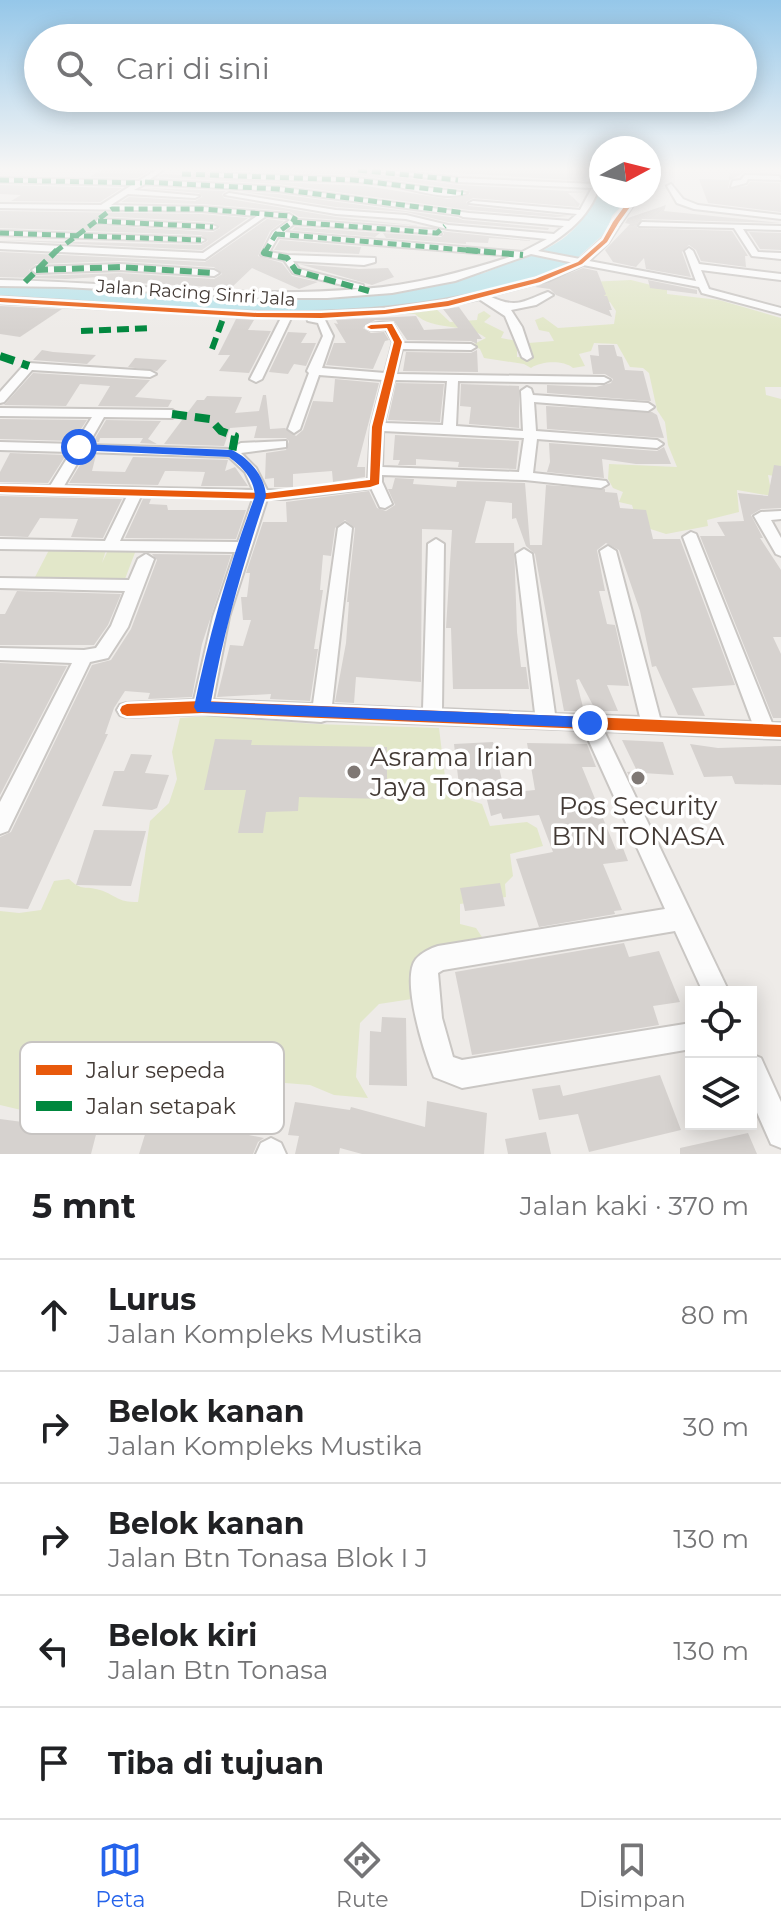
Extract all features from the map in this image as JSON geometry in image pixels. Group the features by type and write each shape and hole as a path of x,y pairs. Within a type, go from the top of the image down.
{"street":[{"path":"25,282 60,248 94,224"},
{"path":"156,224 213,227"},
{"path":"0,244 205,256 250,224"},
{"path":"290,224 276,234 264,253 287,258 372,260"},
{"path":"316,224 437,233 456,224"},
{"path":"434,224 557,237"},
{"path":"0,283 268,296 369,291 452,280 530,253 557,237 571,224"},
{"name":"Jalan Racing Sinri Jala","path":"0,300 92,304 209,316 292,318 383,313 483,297 553,275 579,262 604,243 617,224"},
{"path":"642,224 781,228"},
{"path":"0,244 25,226"},
{"path":"737,226 761,267"},
{"path":"0,233 201,240"},
{"path":"276,234 530,253 702,285"},
{"path":"689,251 702,285 711,294 781,311"},
{"path":"755,254 781,256"},
{"path":"287,258 296,271 369,291"},
{"path":"694,266 781,277"},
{"path":"36,270 120,267 214,273"},
{"path":"506,308 533,303 548,295"},
{"path":"483,297 506,308 527,357"},
{"path":"256,379 292,318 322,321 327,331 325,351 313,371 294,429"},
{"path":"371,327 392,328 398,346 377,427 374,476 385,504"},
{"path":"398,346 466,345"},
{"path":"0,399 29,366 150,374"},
{"path":"313,371 390,377 604,380"},
{"path":"449,429 453,378"},
{"path":"525,476 530,457 527,379"},
{"path":"527,398 648,407"},
{"path":"0,412 172,414"},
{"path":"55,489 100,414"},
{"path":"377,427 657,444"},
{"path":"0,446 232,453 241,447 281,444"},
{"path":"202,707 215,639 261,496 248,466 232,453"},
{"path":"0,489 261,496 289,495 374,476 525,476 601,484"},
{"path":"109,547 136,492"},
{"path":"777,514 761,516 761,521 781,551"},
{"path":"321,714 345,528"},
{"path":"127,710 202,707 773,731 691,537"},
{"path":"0,544 243,547"},
{"path":"432,717 436,544"},
{"path":"608,551 652,725"},
{"path":"524,554 546,721"},
{"path":"0,824 89,657 111,642 146,559"},
{"path":"0,583 136,586"},
{"path":"0,654 89,657"},
{"path":"590,723 713,986"},
{"path":"682,918 438,958 425,967 424,993 434,1045 444,1067 462,1074 685,1037"},
{"path":"757,1081 781,1134"}],"green space":[{"path":"631,280 667,289 667,294 719,300 781,318 781,387 765,387 766,395 781,399 781,477 768,475 772,496 737,490 739,512 707,520 708,526 666,534 638,525 632,505 619,502 623,492 613,488 608,479 609,464 677,467 668,445 665,422 657,410 649,373 643,368 630,367 617,344 594,343 591,351 579,354 585,366 573,368 552,362 531,368 524,364 484,358 480,349 472,345 486,338 478,333 431,323 415,314 405,314 403,310 433,306 450,322 477,320 478,314 484,311 491,316 484,322 504,332 501,338 517,341 517,357 532,358 528,343 554,341 549,332 539,330 535,320 543,317 558,328 614,324 616,311 610,302 587,301 589,282"},
{"path":"49,550 106,550 102,563 108,550 136,550 125,579 34,579"},
{"path":"211,716 314,724 439,728 447,793 482,804 490,826 527,822 537,828 543,846 510,854 513,876 505,884 506,897 460,904 460,924 476,928 482,937 477,946 413,971 412,999 379,1004 360,1023 356,1077 368,1098 334,1095 310,1085 284,1083 284,1042 20,1042 20,1110 0,1105 0,911 19,913 41,910 54,881 69,879 81,887 138,902 150,821 169,803 177,779 172,752 180,718"}],"water":[{"path":"579,224 609,224 607,231 575,260 539,252"},
{"path":"532,254 569,263 530,280 486,293 391,309 249,315 0,299 0,285 125,288 245,297 397,291 484,273"}],"building":[{"path":"0,224 94,224 213,232 220,228 215,224 240,224 202,250 0,240 201,245 208,241 201,235 0,228"},
{"path":"260,224 280,224 270,231 258,256 282,263 292,276 318,282 299,289 252,268 231,288 99,281 100,277 0,277 0,252 205,262","holes":["120,261 214,267 222,274 214,279 120,273 36,276 29,270 36,264"]},
{"path":"471,224 504,224 548,230"},
{"path":"629,224 639,224 637,228 732,231 748,256 745,256 746,267 701,261 696,250 689,245 682,252 691,277 646,269 644,258 636,267 613,262 605,250"},
{"path":"295,227 380,233 375,237 292,230"},
{"path":"442,231 536,241 489,238 488,243 466,244 386,238 383,233 441,237 444,234"},
{"path":"749,232 781,233 781,250 760,249"},
{"path":"280,240 361,247 359,254 274,250"},
{"path":"299,264 388,268 394,277 372,285"},
{"path":"583,268 597,271 612,317 556,295 550,289 535,287"},
{"path":"648,280 697,290 697,294 650,288"},
{"path":"0,306 62,309 20,337 0,334"},
{"path":"459,307 482,339 477,339 477,344 471,341 407,340 394,321 375,320 363,328 371,333 384,332 389,340 385,341 373,369 326,365 334,343 346,343 334,323 338,324 336,320 416,316 424,330 458,328 443,309"},
{"path":"236,319 254,320 248,330 271,331 249,373 219,371 230,355 218,355"},
{"path":"288,332 307,333 301,343 316,343 306,366 294,364 288,374 269,372"},
{"path":"598,345 614,345 617,356 622,357 625,370 643,371 651,401 547,393 547,385 596,387 611,383 613,379 605,374 593,374 590,355 599,356"},
{"path":"42,350 96,355 87,364 33,360"},
{"path":"477,350 478,372 403,371 406,352 471,353"},
{"path":"135,358 167,360 157,371 128,367"},
{"path":"33,373 150,380 135,397 172,400 168,407 98,406 110,386 80,384 66,406 4,405"},
{"path":"335,379 379,383 357,467 365,467 365,477 333,482 332,471 293,474 293,487 274,487 274,478 265,479 266,453 286,450 289,441 286,438 254,438 257,426 230,428 224,446 164,444 197,400 204,400 207,396 242,397 235,413 259,411 263,395 266,395 270,429 285,428 296,436 303,430 313,401 333,402"},
{"path":"396,383 444,384 440,422 388,420"},
{"path":"461,384 519,386 519,428 469,424 471,407 460,406"},
{"path":"546,406 652,412 657,415 664,438 547,429"},
{"path":"0,419 87,420 73,441 0,439"},
{"path":"106,420 161,421 148,439 157,444 140,443 143,438 100,438 99,442 93,442"},
{"path":"395,435 519,441 516,469 458,467 459,462 416,459 416,465 398,465 400,460 393,460"},
{"path":"549,443 657,451 664,447 671,464 636,464 602,459 604,478 547,472"},
{"path":"10,453 66,455 48,483 0,482 0,472"},
{"path":"86,455 96,455 92,471 125,472 133,457 228,460 225,471 235,467 248,486 201,486 205,472 174,471 165,471 158,485 69,483"},
{"path":"774,465 781,466 781,508 761,509 751,515 763,538 760,538 781,570 781,637 773,637 781,654 781,718 773,718 700,536 725,536 717,522 744,521 738,493 768,496"},
{"path":"395,478 414,479 413,484 456,487 457,481 525,483 530,545 542,545 546,485 605,489 605,492 617,493 620,508 646,510 653,539 680,539 735,685 692,688 705,716 678,715 656,666 652,667 640,611 619,550 606,543 597,550 605,591 599,591 607,624 615,625 629,686 607,685 618,711 596,711 579,679 576,680 584,711 564,711 535,554 526,546 516,518 512,519 512,503 486,501 475,543 514,543 517,632 521,667 526,667 529,689 453,689 451,628 446,628 452,530 422,529 421,682 356,677 354,703 335,702 346,643 355,528 345,520 335,528 331,556 323,555 320,590 323,590 314,649 318,649 310,701 270,699 271,694 217,697 230,645 243,646 251,620 243,620 241,597 247,597 250,573 246,573 263,522 287,522 286,502 369,491 377,508 386,511 395,505 388,489 392,489"},
{"path":"0,496 122,499 103,538 71,537 78,519 40,518 28,537 0,536"},
{"path":"143,499 151,499 149,504 167,505 168,510 246,510 236,539 125,538"},
{"path":"152,554 231,555 202,644 192,697 148,699 150,693 125,691 114,708 105,734 108,734 28,909 0,907 0,837 11,832 92,665 111,660 131,629 157,560"},
{"path":"17,591 121,594 108,625 94,645 0,645 0,614 5,614"},
{"path":"0,663 67,666 0,795"},
{"path":"215,739 252,740 251,745 387,747 387,799 299,797 298,811 266,812 263,833 238,833 246,790 204,790"},
{"path":"622,740 663,742 674,775 643,773 647,784 634,785 627,772 637,771"},
{"path":"493,742 505,793 535,790 527,743 587,744 596,767 582,767 616,850 623,848 628,861 603,864 622,910 614,911 615,914 539,927 516,859 553,852 539,815 503,819 501,813 491,816 485,792 460,793 454,744"},
{"path":"690,744 718,748 781,746 781,785 735,784 732,776 704,777"},
{"path":"131,754 152,755 145,773 169,775 157,808 102,806 114,771 124,771"},
{"path":"94,830 146,831 131,886 76,885"},
{"path":"500,883 505,906 465,911 460,888"},
{"path":"624,943 629,957 659,951 680,1002 653,1006 659,1025 472,1055 455,972"},
{"path":"382,1017 406,1018 407,1086 369,1085 370,1031 381,1032"},
{"path":"660,1075 681,1130 589,1152 578,1114 539,1120 532,1089 560,1085 563,1096"},
{"path":"427,1101 487,1113 484,1154 362,1154 340,1148 339,1154 295,1154 299,1136 288,1135 295,1102 350,1110 351,1107 425,1127"},
{"path":"0,1119 20,1122 20,1134 96,1134 91,1154 0,1154"},
{"path":"546,1132 551,1154 508,1154 505,1139"},
{"path":"748,1133 757,1154 680,1154 680,1148"},
{"path":"145,1134 244,1134 264,1138 258,1142 253,1154 139,1154"}],"marked path":[{"path":"25,282 47,258 92,224"},
{"path":"153,224 213,227"},
{"path":"290,224 276,234 264,253 287,258 296,271 369,291"},
{"path":"316,224 437,233 445,226"},
{"path":"0,233 201,240"},
{"path":"276,234 523,255"},
{"path":"36,270 120,267 214,273"},
{"path":"212,349 224,316"},
{"path":"81,331 152,328"},
{"path":"0,356 29,366"},
{"path":"172,414 210,419 221,431 235,436 232,453"}],"cycle path":[{"path":"0,300 257,315 321,316 385,312 448,303 538,281 580,263 605,241 615,224"},
{"path":"0,489 267,496 375,482 377,427 398,342 389,326 371,327"},
{"path":"127,710 202,707 781,731"}],"place":[{"name":"Asrama Irian Jaya Tonasa","path":"354,772"},
{"name":"Pos Security BTN TONASA","path":"638,778"}],"route":[{"path":"79,447 232,453 248,466 261,490 215,639 202,707 590,723"}]}
